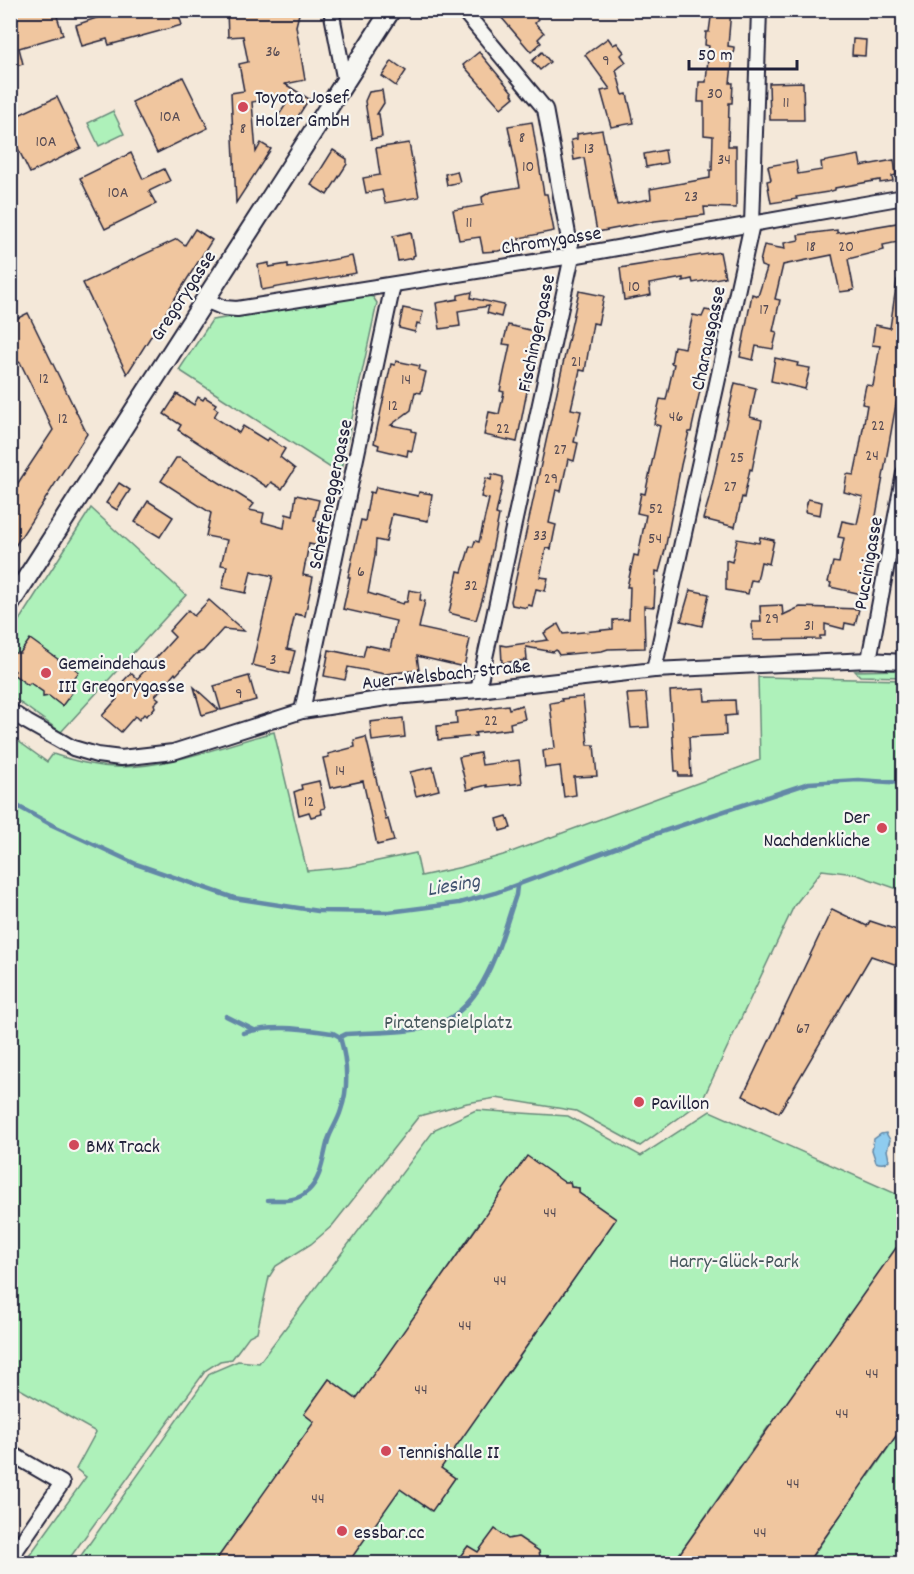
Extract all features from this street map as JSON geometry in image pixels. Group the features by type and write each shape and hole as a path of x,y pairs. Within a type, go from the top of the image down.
{"street":[{"path":"332,10 345,82"},
{"name":"Gregorygasse","path":"10,604 391,10"},
{"name":"Fischingergasse","path":"463,10 545,109 572,256 478,690"},
{"name":"Charausgasse","path":"654,670 752,224 759,10"},
{"name":"Chromygasse","path":"205,300 224,308 237,309 572,256 903,197"},
{"name":"Scheffeneggergasse","path":"302,711 393,285"},
{"name":"Puccinigasse","path":"869,660 903,472"},
{"name":"Auer-Welsbach-Straße","path":"10,711 73,748 98,755 122,758 172,752 302,711 393,697 654,670 869,660 903,662"},
{"path":"10,1453 62,1483 10,1559"}],"green space":[{"path":"113,111 124,134 99,146 88,123"},
{"path":"373,297 377,303 340,474 179,370 212,320"},
{"path":"91,508 186,595 61,732 11,696 11,633"},
{"path":"903,670 903,677 860,676 855,671"},
{"name":"Piratenspielplatz","path":"758,677 903,680 903,891 855,874 822,870 794,906 702,1101 640,1146 576,1111 496,1098 419,1116 332,1226 311,1244 276,1266 269,1277 257,1332 249,1336 232,1359 220,1361 206,1370 66,1563 24,1563 86,1477 76,1469 96,1432 11,1384 11,736 47,762 53,754 101,766 135,767 196,755 274,732 307,871 349,867 416,853 421,876 503,855 760,760"},
{"name":"Harry-Glück-Park","path":"476,1110 568,1116 641,1156 710,1111 903,1197 903,1253 896,1248 780,1413 779,1434 768,1427 673,1563 541,1563 539,1551 519,1537 508,1539 495,1529 479,1554 468,1546 455,1563 348,1563 349,1561 260,1499 214,1563 75,1564 210,1373 238,1361 259,1363 435,1129","holes":["564,1182 570,1182 571,1187 579,1188 579,1193 616,1219 499,1386 410,1323 479,1223","329,1379 395,1426 391,1433 455,1478 431,1511 365,1464 368,1459 304,1414"]},
{"path":"903,1426 903,1563 807,1564 866,1475 869,1476"}],"water":[{"path":"886,1133 890,1140 887,1150 889,1160 879,1163 876,1162 872,1150 874,1139"}],"building":[{"path":"10,10 55,10 63,35 19,48 23,64 10,68"},
{"path":"108,10 177,10 182,25 109,45 107,39 82,46 76,25 102,16 101,12"},
{"path":"227,10 300,10 296,26 305,80 285,84 309,99 292,126 277,118 292,95 252,102 256,152 261,143 271,149 236,203 231,93 244,91 239,64 248,62 243,36 228,37"},
{"path":"495,10 530,10 538,20 535,23 544,33 538,39 541,43 531,52"},
{"path":"712,10 731,10 728,46 734,47 730,83 733,83 732,103 729,103 728,146 736,146 736,208 704,207 705,215 655,221 597,232 584,158 574,160 571,140 577,139 577,134 602,130 617,205 651,199 650,189 710,178 713,136 704,135 704,102 698,102 699,82 706,82 709,46 705,45 706,32 709,32"},
{"path":"608,38 613,45 617,43 624,52 621,55 626,62 616,70 623,95 627,94 634,123 611,127 601,91 610,89 585,55"},
{"path":"853,39 866,40 865,56 852,55"},
{"path":"479,52 513,93 514,97 501,108 463,65"},
{"path":"542,52 550,62 540,70 532,61"},
{"path":"392,61 406,71 396,86 382,76"},
{"path":"183,77 208,128 157,153 132,102"},
{"path":"803,82 804,120 770,120 769,83"},
{"path":"382,90 384,103 377,114 379,114 382,137 371,139 365,101 369,92"},
{"path":"57,97 81,148 30,173 10,132 10,119"},
{"path":"532,122 544,194 547,194 554,231 519,238 520,246 483,252 480,237 459,240 453,210 483,205 482,197 490,192 520,187 508,126"},
{"path":"409,143 419,197 385,203 382,190 366,193 363,178 380,175 376,148"},
{"path":"333,150 347,159 347,164 327,195 311,185"},
{"path":"665,150 667,163 646,167 644,154"},
{"path":"131,153 143,179 164,169 170,181 149,191 156,204 105,229 80,178"},
{"path":"859,155 861,166 894,160 896,175 892,176 893,181 880,183 880,180 835,188 828,192 771,203 767,181 771,180 768,166 796,161 798,174 822,170 821,162"},
{"path":"457,171 460,182 447,185 445,174"},
{"path":"903,222 903,241 883,245 884,250 848,259 854,290 840,292 832,255 783,265 775,299 780,300 773,331 777,332 773,349 756,346 753,360 740,357 752,294 758,296 767,268 761,266 760,262 764,245 785,249 784,243 799,240 798,235 837,230 837,233"},
{"path":"195,229 212,240 127,374 83,283 177,239 185,245"},
{"path":"411,232 415,255 413,258 398,261 393,236"},
{"path":"720,252 725,277 693,283 692,279 683,281 683,278 649,284 651,295 624,300 620,268"},
{"path":"352,256 356,273 262,290 258,265 269,263 269,267 288,264 288,268"},
{"path":"897,280 903,281 903,382 900,382 862,594 830,587 831,583 828,582 833,562 839,563 844,538 838,537 842,521 857,524 863,497 844,492 847,474 854,475 860,446 867,405 862,404 866,385 873,386 880,346 872,345 875,325 890,328"},
{"path":"579,291 604,296 598,324 593,323 585,371 580,370 571,409 581,411 574,442 578,443 574,461 568,459 561,491 556,490 549,523 556,525 551,549 546,548 540,577 548,578 545,591 536,589 532,606 528,605 527,608 512,605 511,601"},
{"path":"472,292 471,298 504,305 501,317 487,313 489,306 458,311 460,326 440,329 436,303 458,299 458,295"},
{"path":"403,308 423,312 415,332 399,328"},
{"path":"705,310 716,312 716,317 691,432 689,432 681,465 665,550 659,572 656,571 654,607 644,606 645,648 608,649 559,655 556,650 553,652 526,647 527,660 502,663 501,645 548,640 544,633 558,624 563,634 613,629 613,620 629,619 630,587 627,587 634,555 638,556 646,515 637,513 641,493 645,494 660,426 654,424 660,399 666,400 674,364 671,363 674,346 685,348 693,315 702,317"},
{"path":"28,313 87,434 10,554 10,495 53,430 20,362 10,367 10,322"},
{"path":"508,325 534,331 530,348 534,349 532,356 534,356 517,442 484,435 489,412 499,414 504,392 500,391 510,345 503,344"},
{"path":"775,358 810,368 805,389 771,381"},
{"path":"396,361 420,366 419,370 426,372 421,393 415,392 411,410 391,425 412,429 416,432 412,451 408,450 407,456 378,449 379,445 374,443 391,364 395,365"},
{"path":"735,383 756,388 750,417 762,420 752,470 750,469 735,527 703,519"},
{"path":"177,394 194,405 198,397 203,400 205,397 216,404 214,407 218,410 214,417 239,433 243,426 267,441 269,438 285,449 280,457 295,469 282,489 271,482 267,487 178,430 181,425 164,414"},
{"path":"176,458 180,458 254,504 249,510 264,513 262,522 284,528 286,514 293,516 296,495 319,500 314,520 324,523 319,546 309,544 303,575 313,577 305,616 295,614 287,649 295,651 289,674 252,665 273,576 251,571 246,593 222,588 227,566 221,565 227,540 206,536 211,513 161,481"},
{"path":"492,474 503,477 503,482 483,597 476,620 449,613 458,571 462,572 470,546 473,547 475,541 479,542 489,499 481,497 486,478 491,480"},
{"path":"119,483 130,490 117,510 106,503"},
{"path":"376,487 418,496 419,492 432,494 428,521 392,514 386,542 376,540 368,593 403,604 407,602 409,590 421,592 420,600 425,601 419,628 470,639 464,667 417,656 419,670 385,674 348,667 345,680 324,676 329,650 363,657 366,645 390,650 396,621 343,609 361,520 365,521 370,492 374,493"},
{"path":"808,499 822,502 820,515 805,512"},
{"path":"148,501 173,517 160,537 135,522"},
{"path":"760,537 774,540 769,564 761,562 757,581 751,580 748,594 726,590 726,560 732,562 737,539 759,543"},
{"path":"690,590 709,594 702,626 681,621"},
{"path":"209,600 244,631 223,629 203,651 196,654 176,675 175,673 155,696 159,699 151,712 146,716 144,714 139,720 135,716 121,732 102,716 117,699 111,694 131,673 137,679 175,637 169,631 188,610 194,616"},
{"path":"782,605 783,615 800,607 859,609 855,625 845,623 844,629 825,624 825,636 820,636 820,639 753,640 752,622 761,622 760,606"},
{"name":"Gemeindehaus III Gregorygasse","path":"30,639 79,672 68,686 74,690 62,706 49,696 43,697 43,692 30,683 28,685 13,674 15,671 10,668 10,658 14,653 20,653"},
{"path":"249,676 256,700 221,710 214,686"},
{"path":"194,687 219,710 202,715"},
{"path":"704,689 705,701 735,700 736,715 725,716 726,735 689,737 691,776 679,776 678,771 675,771 670,691"},
{"path":"646,693 649,727 631,728 627,694"},
{"path":"583,697 588,745 594,745 597,776 574,777 576,795 564,797 560,766 545,768 543,751 555,748 550,703 562,701 561,699"},
{"path":"508,705 509,709 522,705 525,719 510,723 511,729 438,740 437,726 457,724 456,712"},
{"path":"403,718 405,737 372,741 370,722"},
{"path":"366,737 386,820 388,819 394,841 377,845 363,781 330,788 323,758 329,757 328,754 355,747 354,740"},
{"path":"480,753 482,765 519,760 522,783 487,787 487,785 467,790 459,757"},
{"path":"433,767 439,790 416,796 410,772"},
{"path":"319,781 325,808 321,809 322,814 311,817 309,812 299,815 294,792 302,789 301,785"},
{"path":"507,816 511,828 500,831 497,819"},
{"path":"832,909 867,926 870,921 903,932 903,967 871,956 779,1113 743,1096"},
{"path":"527,1156 564,1182 570,1182 571,1187 579,1188 579,1193 616,1219 441,1468 455,1478 432,1511 400,1489 348,1563 214,1563 314,1422 304,1414 329,1379 356,1399"},
{"path":"896,1248 903,1253 903,1426 807,1563 673,1563"},
{"path":"495,1529 508,1539 518,1537 539,1551 541,1563 455,1563 468,1546 478,1552"}],"waterway":[{"name":"Liesing","path":"10,802 52,825 136,864 234,898 318,911 389,912 459,903 495,893 640,839 809,783 858,780 904,783"},
{"path":"268,1200 289,1200 304,1195 313,1186 319,1174 328,1140 344,1101 346,1065 340,1037 346,1034 402,1031 433,1026 451,1017 466,1005 478,989 497,952 517,886"},
{"path":"226,1016 254,1030"},
{"path":"243,1033 288,1028 333,1033 340,1037"}],"place":[{"name":"Toyota Josef Holzer GmbH","path":"243,107"},
{"name":"Gemeindehaus III Gregorygasse","path":"46,673"},
{"name":"Der Nachdenkliche","path":"882,828"},
{"name":"Pavillon","path":"639,1102"},
{"name":"BMX Track","path":"74,1145"},
{"name":"Tennishalle II","path":"386,1451"},
{"name":"essbar.cc","path":"342,1531"}]}
